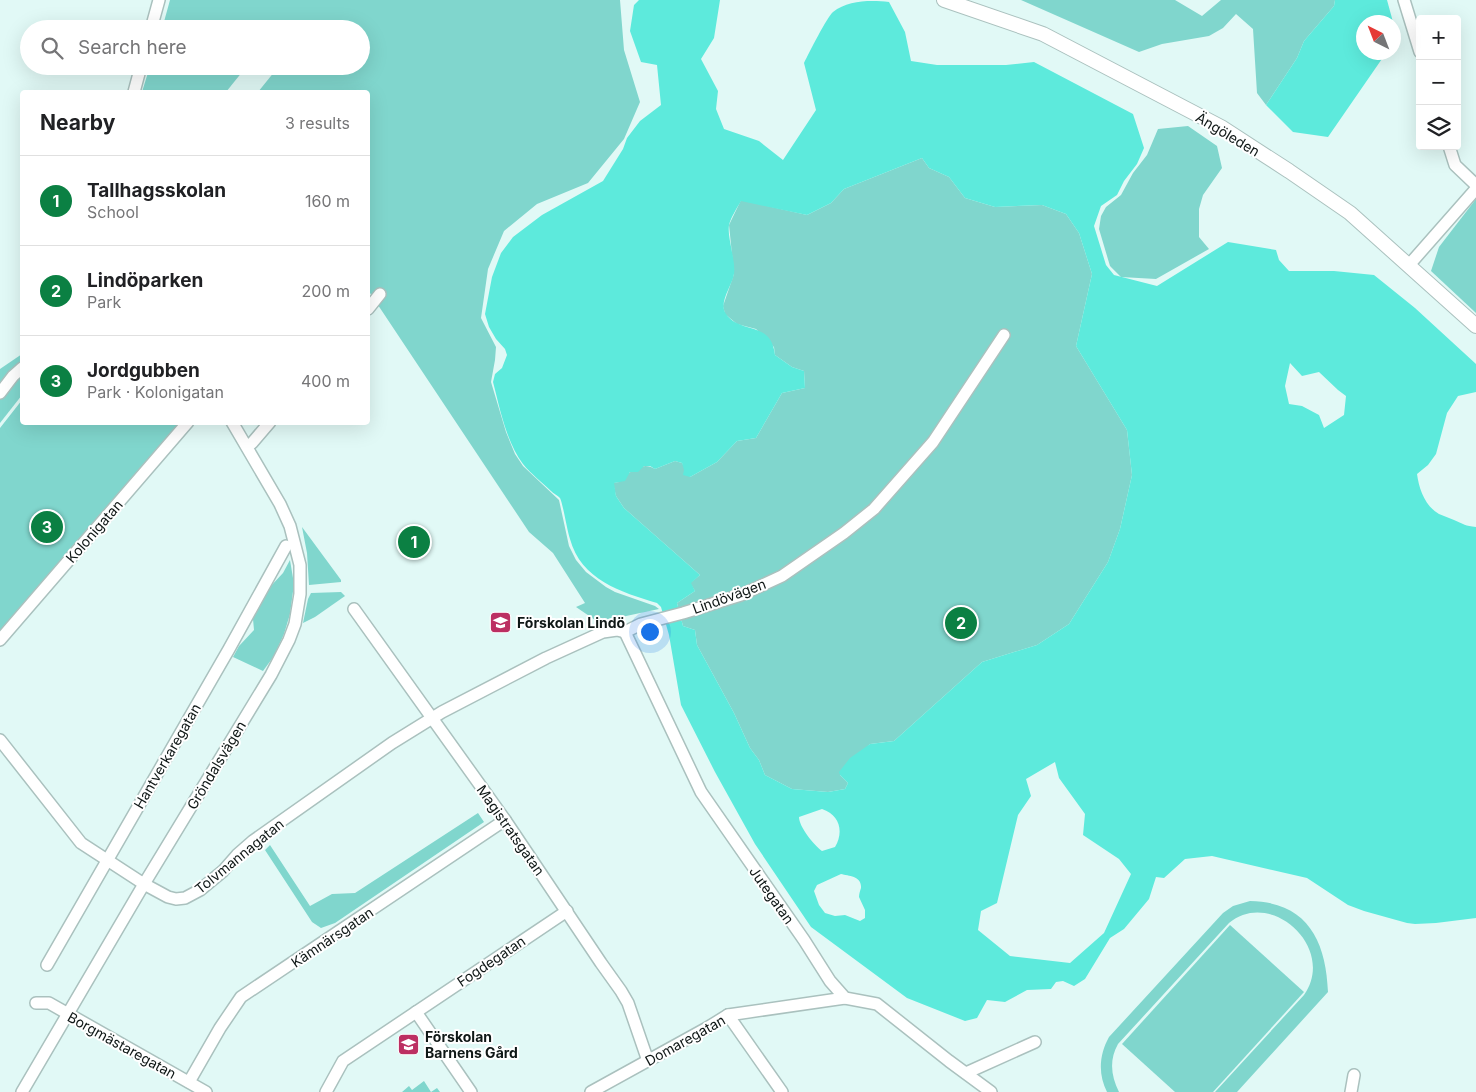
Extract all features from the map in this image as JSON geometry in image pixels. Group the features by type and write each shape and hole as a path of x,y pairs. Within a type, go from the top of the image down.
{"main road":[{"name":"Ängöleden","path":"944,0 1043,34 1221,127 1350,213 1476,326"}],"street":[{"path":"153,20 159,0"},
{"path":"1404,0 1416,39"},
{"path":"135,90 139,75"},
{"path":"1450,150 1455,165 1476,184"},
{"path":"1409,265 1476,189"},
{"path":"370,306 380,294"},
{"name":"Lindövägen","path":"378,753 432,718 546,658 603,632 617,630 625,632 641,624 742,595 782,576 844,533 874,509 933,442 1004,335"},
{"path":"0,393 20,370"},
{"name":"Kolonigatan","path":"0,640 185,425"},
{"name":"Gröndalsvägen","path":"22,1092 144,884 271,675 295,624 300,594 300,572 296,546 290,526 280,504 234,425"},
{"path":"247,446 267,425"},
{"name":"Hantverkaregatan","path":"47,965 286,546"},
{"name":"Magistratsgatan","path":"354,609 505,820 625,997 648,1061"},
{"name":"Jutegatan","path":"625,632 701,792 804,940 830,982 845,998"},
{"name":"Tolvmannagatan","path":"0,740 81,844 144,884 168,897 176,899 185,898 200,890 223,871 253,841 378,753"},
{"name":"Kämnärsgatan","path":"189,1082 220,1028 241,997 505,820"},
{"name":"Fogdegatan","path":"326,1092 343,1061 567,911"},
{"path":"845,998 877,1004 949,1062 991,1092"},
{"name":"Domaregatan","path":"591,1092 728,1015 845,998"},
{"name":"Borgmästaregatan","path":"36,1003 49,1004 206,1092"},
{"path":"416,1012 471,1092"},
{"path":"728,1015 782,1092"},
{"path":"966,1073 1034,1042"},
{"path":"1351,1092 1354,1075"}],"shaded area":[{"path":"170,0 620,0 624,50 640,102 624,139 588,183 537,204 504,231 488,269 481,318 496,347 491,382 506,432 515,454 523,466 559,500 569,546 576,560 586,572 606,587 659,609 598,622 576,607 585,603 553,553 529,532 370,293 370,90 260,90 272,75 370,75 370,20 164,20"},
{"path":"639,0 720,0 714,38 701,59 718,91 716,109 724,129 759,141 783,160 816,110 804,63 830,15 846,5 867,1 889,2 905,32 911,61 937,65 1006,65 1034,62 1133,114 1144,148 1137,164 1124,181 1117,195 1101,206 1094,226 1106,265 1114,275 1157,286 1228,242 1276,250 1279,260 1289,271 1334,271 1374,275 1415,308 1476,364 1476,392 1458,396 1447,413 1436,454 1428,465 1417,474 1426,502 1434,511 1465,525 1476,527 1476,918 1436,923 1407,923 1348,905 1307,878 1212,856 1185,859 1164,878 1156,877 1149,899 1124,929 1110,938 1085,979 1074,986 1063,981 1056,982 1051,989 1027,990 1005,1002 987,1000 977,1018 965,1021 907,998 811,927 755,844 681,705 669,635 661,607 657,603 617,589 604,582 583,565 575,553 570,539 560,498 526,468 512,445 504,424 493,382 495,374 502,368 507,355 505,349 489,327 485,314 492,277 501,253 513,237 542,215 603,181 623,149 627,138 640,121 661,105 657,65 641,62 630,31 634,5","holes":["922,158 929,168 949,177 965,198 995,207 1042,205 1066,214 1079,233 1092,274 1076,346 1127,430 1132,475 1120,529 1108,562 1069,624 1037,645 982,662 894,741 870,744 850,758 839,772 848,783 845,789 828,792 792,789 765,775 759,760 750,748 734,713 697,645 695,630 683,626 677,603 695,591 691,583 700,575 624,508 616,496 614,483 625,481 630,472 638,472 644,466 650,466 655,469 675,461 682,463 683,475 690,477 717,462 737,441 756,438 782,393 805,388 804,371 792,367 775,355 772,344 762,332 732,320 724,310 724,300 734,274 729,225 741,201 807,215 831,203 844,189","1290,363 1302,376 1319,372 1346,396 1344,415 1324,428 1319,415 1302,406 1289,404 1285,386","1055,762 1059,778 1085,814 1083,835 1119,859 1131,874 1104,933 1070,963 1010,956 978,930 981,911 997,903 1018,815 1031,796 1026,779","822,809 833,815 840,830 835,847 822,851 815,845 801,826 799,817","841,874 854,877 861,884 859,897 865,910 865,918 860,921 845,915 835,916 825,913 819,905 814,891 817,885"]},
{"path":"1021,0 1175,0 1202,16 1221,0 1335,0 1334,6 1304,41 1297,58 1266,105 1257,93 1253,29 1236,14 1223,28 1209,36 1162,44 1139,52"},
{"path":"1335,0 1387,0 1391,15 1356,15 1356,60 1381,60 1328,137 1293,132 1266,105 1297,58 1304,41 1334,6"},
{"path":"147,75 240,75 228,90 143,90"},
{"path":"1188,126 1217,146 1222,168 1203,195 1199,209 1199,237 1209,249 1156,279 1121,277 1110,266 1099,229 1101,216 1106,207 1121,195 1133,173 1147,155 1158,129"},
{"path":"922,158 929,168 949,177 965,198 995,207 1042,205 1066,214 1079,233 1092,274 1076,346 1127,430 1132,475 1120,529 1108,562 1069,624 1037,645 982,662 894,741 870,744 840,775 848,783 845,789 828,792 792,789 765,775 759,760 750,748 734,713 697,645 695,630 683,626 677,603 695,591 690,583 700,575 624,508 616,496 613,483 619,482 640,467 645,466 655,469 675,461 682,463 690,477 717,462 737,441 756,438 782,393 805,388 804,371 792,367 775,355 774,347 756,329 737,324 725,314 723,306 734,274 729,225 741,200 807,215 831,203 844,189"},
{"path":"1476,199 1476,313 1431,271 1439,247"},
{"path":"20,355 20,398 0,423 0,369"},
{"path":"20,403 20,425 181,425 0,633 0,428"},
{"path":"302,527 341,582 309,585 307,553"},
{"path":"290,560 294,584 290,614 284,634 274,656 263,671 233,657 239,646 254,630 253,619 269,588 283,573"},
{"path":"341,592 345,596 303,623 311,593"},
{"path":"478,813 484,822 335,923 321,928 312,922 265,850 270,845 310,906 332,894 355,893"},
{"path":"1250,901 1270,903 1286,908 1310,927 1323,956 1328,992 1237,1092 1215,1092 1304,995 1312,977 1312,959 1306,942 1295,928 1280,918 1263,913 1246,914 1229,923 1118,1044 1113,1056 1112,1068 1119,1092 1107,1092 1102,1078 1101,1065 1103,1051 1109,1037 1223,913 1233,906"},
{"path":"1230,925 1304,992 1213,1092 1175,1092 1122,1044"},
{"path":"424,1081 431,1092 402,1092 409,1086 412,1090"},
{"path":"437,1088 440,1092 431,1092"}],"place":[{"name":"Jordgubben","path":"47,527"},
{"name":"Tallhagsskolan","path":"414,542"},
{"name":"Förskolan Lindö","path":"501,622"},
{"name":"Lindöparken","path":"961,623"},
{"name":"Förskolan Barnens Gård","path":"409,1044"}]}
